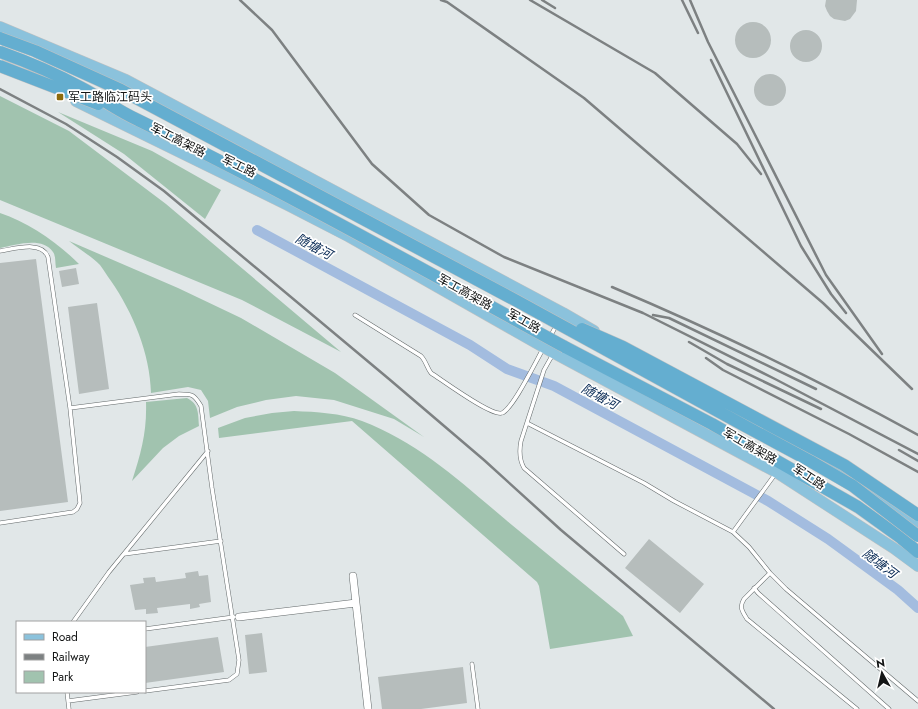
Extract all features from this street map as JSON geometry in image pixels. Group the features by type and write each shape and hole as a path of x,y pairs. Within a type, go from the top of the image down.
{"highway":[{"name":"军工高架路","path":"0,38 35,51 121,90 515,300 853,486 918,536"},
{"name":"军工高架路","path":"0,52 24,61 83,88 130,116 192,146 361,235 565,348 712,424 858,507 918,552"},
{"path":"0,66 130,116"},
{"path":"515,300 623,347 759,419 844,465 918,515"}],"main road":[{"name":"军工路","path":"0,27 126,80 568,316 737,415 810,452 898,510 918,527"},
{"name":"军工路","path":"0,63 341,232 549,350 776,472 895,549 918,566"}],"street":[{"path":"353,576 368,709"},
{"path":"236,617 356,603"}],"lane":[{"path":"0,251 31,247 40,248 46,252 52,280 70,408 80,496 80,503 77,509 73,512 0,523"},
{"path":"355,315 421,356 432,373 479,405 496,414 502,413 506,410 520,391 533,366 561,339"},
{"path":"565,332 568,316"},
{"path":"568,316 549,350 521,441 520,462 524,468 624,554"},
{"path":"70,408 178,394 190,394 196,398 201,406 221,542 236,617 239,660 237,674 229,680 146,691"},
{"path":"527,423 644,483 732,532 749,547 770,573 786,589 918,701"},
{"path":"74,621 124,554 208,451"},
{"path":"732,532 776,472"},
{"path":"124,554 221,542"},
{"path":"770,573 740,604 741,610 747,619 856,709"},
{"path":"754,588 889,709"},
{"path":"146,629 236,617"},
{"path":"472,664 478,709"},
{"path":"67,693 69,709"},
{"path":"68,701 128,693"}],"green space":[{"path":"0,96 69,131 166,204 341,352 242,300 0,200"},
{"path":"58,112 152,151 221,190 205,219 124,154"},
{"path":"0,213 21,222 42,234 79,264 56,268 53,252 42,244 28,243 0,248"},
{"path":"69,241 178,288 241,318 335,373 424,437 394,419 334,400 296,396 266,400 237,407 210,418 208,401 201,390 188,387 151,393 150,378 144,348 133,320 119,293 100,265"},
{"path":"187,398 196,406 199,426 179,436 163,448 132,481 143,442 146,423 146,402"},
{"path":"294,411 328,413 354,418 402,440 421,452 456,478 623,616 633,636 550,649 539,586 537,582 352,421 219,438 218,428 245,418"}],"building":[{"path":"826,0 857,0 856,11 850,19 845,21 834,19 827,11 825,6"},
{"path":"757,22 766,27 770,33 770,47 766,53 757,58 749,58 740,53 736,47 735,36 740,27 746,23"},
{"path":"803,30 809,30 819,37 822,46 821,52 815,59 809,62 803,62 793,55 790,49 790,43 797,33"},
{"path":"767,74 773,74 783,81 786,90 785,96 779,103 773,106 767,106 757,99 754,93 754,87 761,77"},
{"path":"36,259 68,502 0,511 0,263"},
{"path":"76,268 79,284 62,287 59,271"},
{"path":"97,303 109,389 79,394 68,307"},
{"path":"649,539 704,584 680,613 625,568"},
{"path":"198,571 199,576 208,575 211,602 199,604 200,607 190,609 190,604 157,608 158,613 146,614 146,609 135,610 130,585 144,583 143,578 155,577 156,582 186,578 185,573"},
{"path":"262,633 267,672 249,674 245,635"},
{"path":"218,637 224,672 146,683 146,647"},
{"path":"463,667 467,703 421,709 382,709 378,677"}],"waterway":[{"name":"随塘河","path":"257,230 470,345 507,369 554,386 768,501 828,539 898,590 918,608"}],"railway":[{"path":"240,0 272,30 372,164 429,215 504,257 643,313 775,379 918,454"},
{"path":"441,0 447,2 584,98 823,303 912,389"},
{"path":"530,0 655,73 737,144 761,174"},
{"path":"542,0 555,8"},
{"path":"682,0 698,33"},
{"path":"690,0 708,42 826,275 882,354"},
{"path":"711,60 801,246 831,294 846,313"},
{"path":"0,89 66,124 117,157 164,191 389,379 484,460 561,530 774,709"},
{"path":"612,287 690,321 766,357 843,395 918,435"},
{"path":"653,315 669,318 816,389"},
{"path":"689,342 727,364 821,409"},
{"path":"706,358 723,370 849,434 918,472"},
{"path":"899,450 918,461"}],"place":[{"name":"军工路临江码头","path":"60,97"}]}
